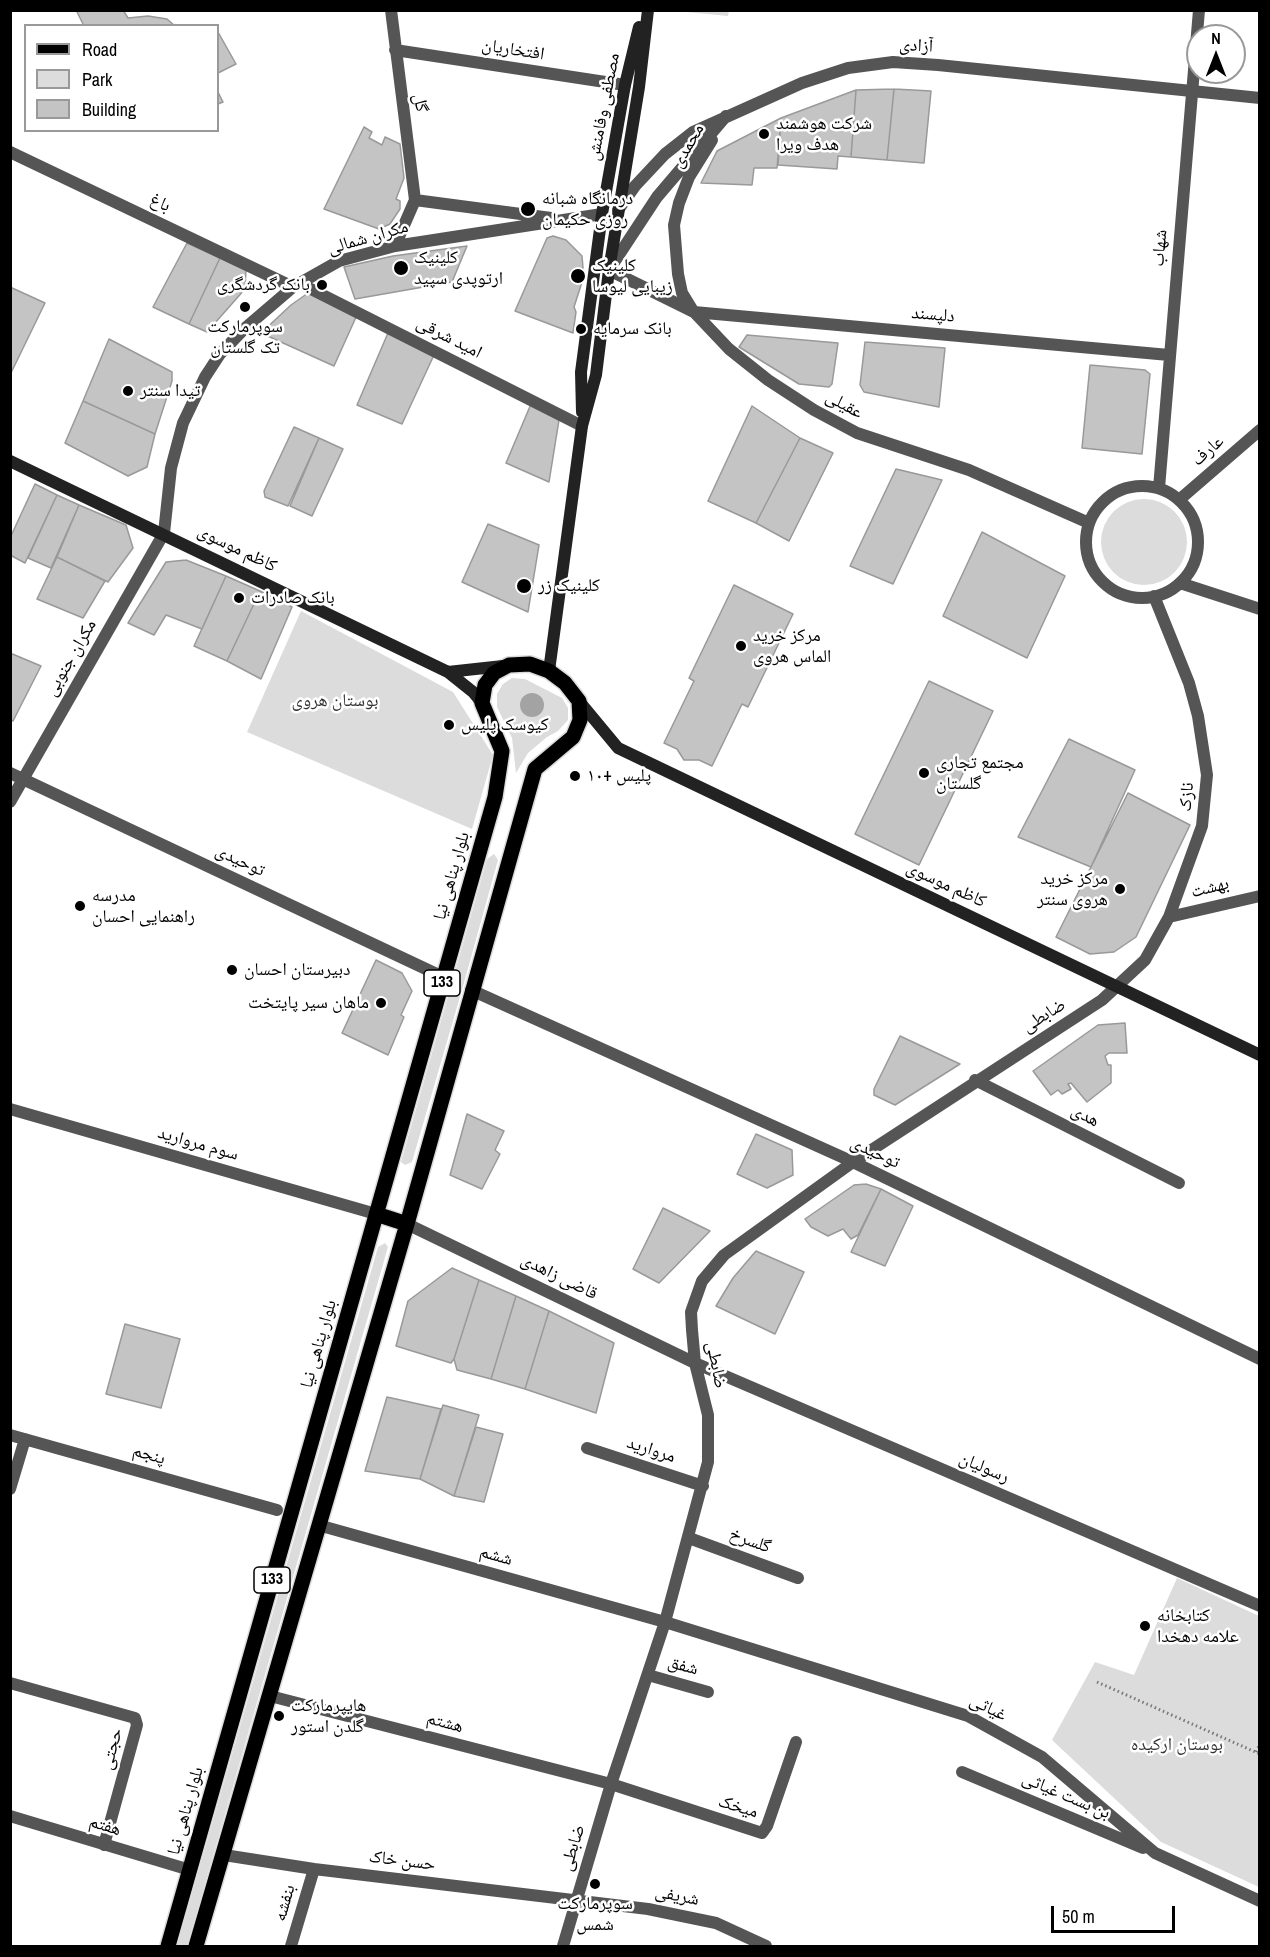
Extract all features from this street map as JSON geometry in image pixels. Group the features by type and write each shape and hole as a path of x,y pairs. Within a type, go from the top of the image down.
{"main road":[{"name":"مصطفی وفامنش","path":"582,426 581,372 603,214 626,85 646,10"},
{"name":"مصطفی وفامنش","path":"549,671 582,426 596,375 617,211 639,87 646,10"},
{"path":"603,214 617,211"},
{"name":"کاظم موسوی","path":"10,461 164,533 448,672 482,703"},
{"path":"448,672 530,664 549,671 565,683 579,701"},
{"path":"482,703 485,685 494,673 509,665"},
{"name":"کاظم موسوی","path":"579,701 618,748 1260,1055"},
{"name":"133","path":"196,1947 406,1224 535,769 573,737 580,720 579,701"},
{"name":"بلوار پناهی نیا","path":"168,1947 495,797 502,751 482,703"},
{"path":"376,1214 406,1224"}],"street":[{"name":"گل","path":"391,10 415,200"},
{"name":"شهاب","path":"1159,488 1199,10"},
{"name":"افتخاریان","path":"395,50 626,85"},
{"name":"آزادی","path":"617,211 635,186 665,154 693,132 802,83 848,68 893,62 1260,98"},
{"name":"محمدی","path":"609,270 657,197 726,116"},
{"name":"محمدی","path":"694,312 682,293 674,225 679,202 689,177 726,116"},
{"path":"628,148 630,172 635,186"},
{"name":"باغ","path":"10,152 296,285"},
{"path":"395,246 415,200 563,220"},
{"name":"مکران شمالی","path":"164,533 167,490 176,447 194,395 220,354 296,285 339,261 395,246 603,214"},
{"name":"عقیلی","path":"609,270 694,312 729,349 768,380 814,410 857,433 969,470 1089,523"},
{"name":"امید شرقی","path":"296,285 582,426"},
{"name":"دلپسند","path":"694,312 1169,355"},
{"name":"عارف","path":"1179,500 1260,430"},
{"path":"1142,486 1159,488 1179,500 1191,514 1198,532 1192,568 1180,584 1154,596 1142,598 1125,595 1109,587 1096,574 1088,558 1086,541 1089,523 1097,508 1117,492 1142,486"},
{"name":"مکران جنوبی","path":"10,802 16,776 164,533"},
{"path":"1180,584 1260,609"},
{"name":"نازک","path":"1118,986 1145,960 1169,917 1202,826 1207,775 1198,716 1189,683 1154,596"},
{"name":"توحیدی","path":"16,776 443,977"},
{"name":"بهشت","path":"1169,917 1260,896"},
{"name":"ضابطی","path":"563,1947 611,1784 665,1622 703,1486 708,1462 708,1415 695,1364 691,1312 702,1281 714,1266 853,1162 975,1080 1084,1013 1118,986"},
{"name":"توحیدی","path":"471,990 853,1162 1260,1359"},
{"name":"هدی","path":"975,1080 1179,1184"},
{"name":"سوم مروارید","path":"10,1108 376,1214"},
{"name":"قاضی زاهدی","path":"406,1224 695,1364"},
{"name":"رسولیان","path":"695,1364 1260,1606"},
{"name":"پنجم","path":"10,1435 277,1510"},
{"path":"10,1489 25,1439"},
{"name":"مروارید","path":"587,1448 703,1486"},
{"name":"ششم","path":"318,1525 665,1622"},
{"name":"گلسرخ","path":"689,1538 798,1578"},
{"name":"غیاثی","path":"665,1622 968,1716 1042,1757 1155,1853 1260,1901"},
{"name":"شفق","path":"648,1675 708,1692"},
{"name":"حجتی","path":"10,1683 135,1718 137,1725 104,1845"},
{"name":"هشتم","path":"270,1695 611,1784"},
{"name":"میخک","path":"611,1784 762,1833 767,1826 796,1742"},
{"name":"بن بست غیاثی","path":"962,1772 1155,1853"},
{"name":"هفتم","path":"10,1816 190,1870"},
{"name":"حسن خاک","path":"224,1855 314,1869 576,1900"},
{"name":"بنفشه","path":"291,1947 314,1869"},
{"name":"شریفی","path":"576,1900 695,1917 736,1932 766,1947"}],"path":[{"path":"1097,1682 1258,1753 1260,1744"}],"green space":[{"path":"676,11 729,11 728,16"},
{"path":"1144,499 1168,506 1180,518 1187,542 1180,566 1168,578 1144,585 1120,578 1108,566 1101,542 1108,518 1120,506"},
{"name":"بوستان هروی","path":"301,611 453,692 493,755 472,829 247,732"},
{"path":"512,678 525,679 562,698 568,708 568,720 558,731 528,753 516,773 512,738 497,707 497,694 503,684"},
{"path":"494,854 498,860 464,983 412,1162 405,1165 401,1162 487,859"},
{"path":"385,1243 388,1247 187,1946 177,1946 378,1247"},
{"name":"بوستان ارکیده","path":"1177,1578 1259,1616 1259,1887 1161,1842 1052,1740 1095,1662 1134,1675"}],"shaded area":[{"path":"532,693 540,697 544,705 540,713 532,717 524,713 520,705 524,697"}],"building":[{"path":"80,10 123,10 128,18 148,16 167,19 173,24 83,24 77,12"},
{"path":"219,34 236,64 219,72"},
{"path":"894,89 887,160 851,157 856,90"},
{"path":"894,89 931,91 924,163 887,160"},
{"path":"856,90 851,157 838,156 837,169 778,165 781,118"},
{"name":"شرکت هوشمند هدف ویرا","path":"781,118 777,168 754,168 752,185 701,183 717,151"},
{"path":"364,127 372,132 369,138 382,145 385,137 400,144 404,178 396,199 400,201 400,209 390,224 379,229 324,209"},
{"path":"553,236 566,240 582,256 583,268 579,276 583,279 574,307 576,312 573,333 515,311 547,238"},
{"path":"187,243 220,258 189,324 153,307"},
{"path":"467,246 452,282 355,299 344,267 393,256"},
{"path":"220,258 246,270 245,289 207,332 189,324"},
{"path":"10,287 45,303 10,375"},
{"path":"308,293 357,315 334,366 261,333 291,305"},
{"path":"388,333 434,355 402,424 357,405"},
{"path":"747,335 838,343 832,384 829,387 799,384 739,347"},
{"name":"تیدا سنتر","path":"109,339 172,372 172,381 155,434 83,401"},
{"path":"865,342 945,348 939,407 864,392 860,385"},
{"path":"1090,365 1145,370 1150,374 1142,454 1082,448"},
{"path":"83,401 155,434 147,467 128,476 65,443"},
{"path":"531,404 559,420 549,482 506,463"},
{"path":"752,406 800,438 756,523 708,501"},
{"path":"294,427 319,438 288,506 265,497 264,491"},
{"path":"319,438 343,449 312,516 290,506"},
{"path":"800,438 833,453 789,541 756,523"},
{"path":"896,469 942,480 893,584 850,566"},
{"path":"35,484 57,495 25,563 10,555 10,538"},
{"path":"57,495 79,505 51,568 28,558"},
{"path":"79,505 126,525 133,548 108,582 57,557"},
{"path":"488,524 539,545 528,612 462,582"},
{"path":"982,532 1065,576 1027,658 943,616"},
{"path":"57,557 105,581 83,618 37,599"},
{"path":"186,560 226,576 202,629 166,615 154,635 128,623 166,562"},
{"path":"226,576 260,591 227,661 194,646"},
{"name":"مرکز خرید الماس هروی","path":"734,585 793,614 748,707 742,704 712,766 699,760 684,760 677,749 664,743 694,681 689,678"},
{"path":"260,591 292,607 261,679 227,661"},
{"path":"10,653 41,666 13,721 10,720"},
{"name":"مجتمع تجاری گلستان","path":"929,681 993,711 919,865 855,834"},
{"path":"1069,739 1135,770 1091,867 1018,837"},
{"name":"مرکز خرید هروی سنتر","path":"1128,793 1190,825 1136,937 1114,952 1090,954 1056,937"},
{"name":"ماهان سیر پایتخت","path":"376,960 402,973 412,991 401,1015 404,1017 388,1055 342,1033"},
{"path":"1125,1023 1127,1053 1109,1053 1105,1056 1108,1065 1111,1065 1111,1083 1087,1102 1071,1083 1068,1084 1071,1089 1062,1094 1058,1090 1051,1095 1033,1071 1098,1025"},
{"path":"900,1036 960,1064 895,1105 874,1095 874,1089"},
{"path":"467,1114 504,1131 495,1150 500,1154 482,1189 450,1175"},
{"path":"756,1134 792,1150 793,1175 767,1188 737,1174"},
{"path":"866,1184 881,1189 858,1235 851,1239 843,1229 828,1236 811,1227 805,1219 854,1185"},
{"path":"881,1189 913,1206 885,1266 851,1252"},
{"path":"663,1208 710,1231 659,1283 633,1269"},
{"path":"756,1251 804,1272 775,1334 716,1306 733,1278"},
{"path":"452,1268 479,1280 454,1359 451,1363 396,1346 408,1301"},
{"path":"479,1280 516,1296 491,1379 457,1370 454,1359"},
{"path":"516,1296 549,1311 525,1389 491,1379"},
{"path":"549,1311 614,1343 596,1413 525,1389"},
{"path":"125,1324 180,1339 161,1408 106,1394"},
{"path":"387,1397 441,1409 420,1479 365,1471"},
{"path":"443,1405 479,1415 454,1496 420,1479"},
{"path":"476,1427 503,1434 484,1502 454,1496"}],"place":[{"name":"شرکت هوشمند هدف ویرا","path":"764,134"},
{"name":"درمانگاه شبانه روزی حکیمان","path":"528,209"},
{"name":"کلینیک ارتوپدی سپید","path":"401,268"},
{"name":"کلینیک زیبایی لیوسا","path":"578,276"},
{"name":"بانک گردشگری","path":"322,285"},
{"name":"سوپرمارکت تک گلستان","path":"245,307"},
{"name":"بانک سرمایه","path":"581,329"},
{"name":"تیدا سنتر","path":"128,391"},
{"name":"کلینیک زر","path":"524,586"},
{"name":"بانک صادرات","path":"239,598"},
{"name":"مرکز خرید الماس هروی","path":"741,646"},
{"name":"کیوسک پلیس","path":"449,725"},
{"name":"مجتمع تجاری گلستان","path":"924,773"},
{"name":"پلیس +۱۰","path":"575,776"},
{"name":"مرکز خرید هروی سنتر","path":"1120,889"},
{"name":"مدرسه راهنمایی احسان","path":"80,906"},
{"name":"دبیرستان احسان","path":"232,970"},
{"name":"ماهان سیر پایتخت","path":"381,1003"},
{"name":"کتابخانه علامه دهخدا","path":"1145,1626"},
{"name":"هایپرمارکت گلدن استور","path":"279,1716"},
{"name":"سوپرمارکت شمس","path":"595,1884"}]}
